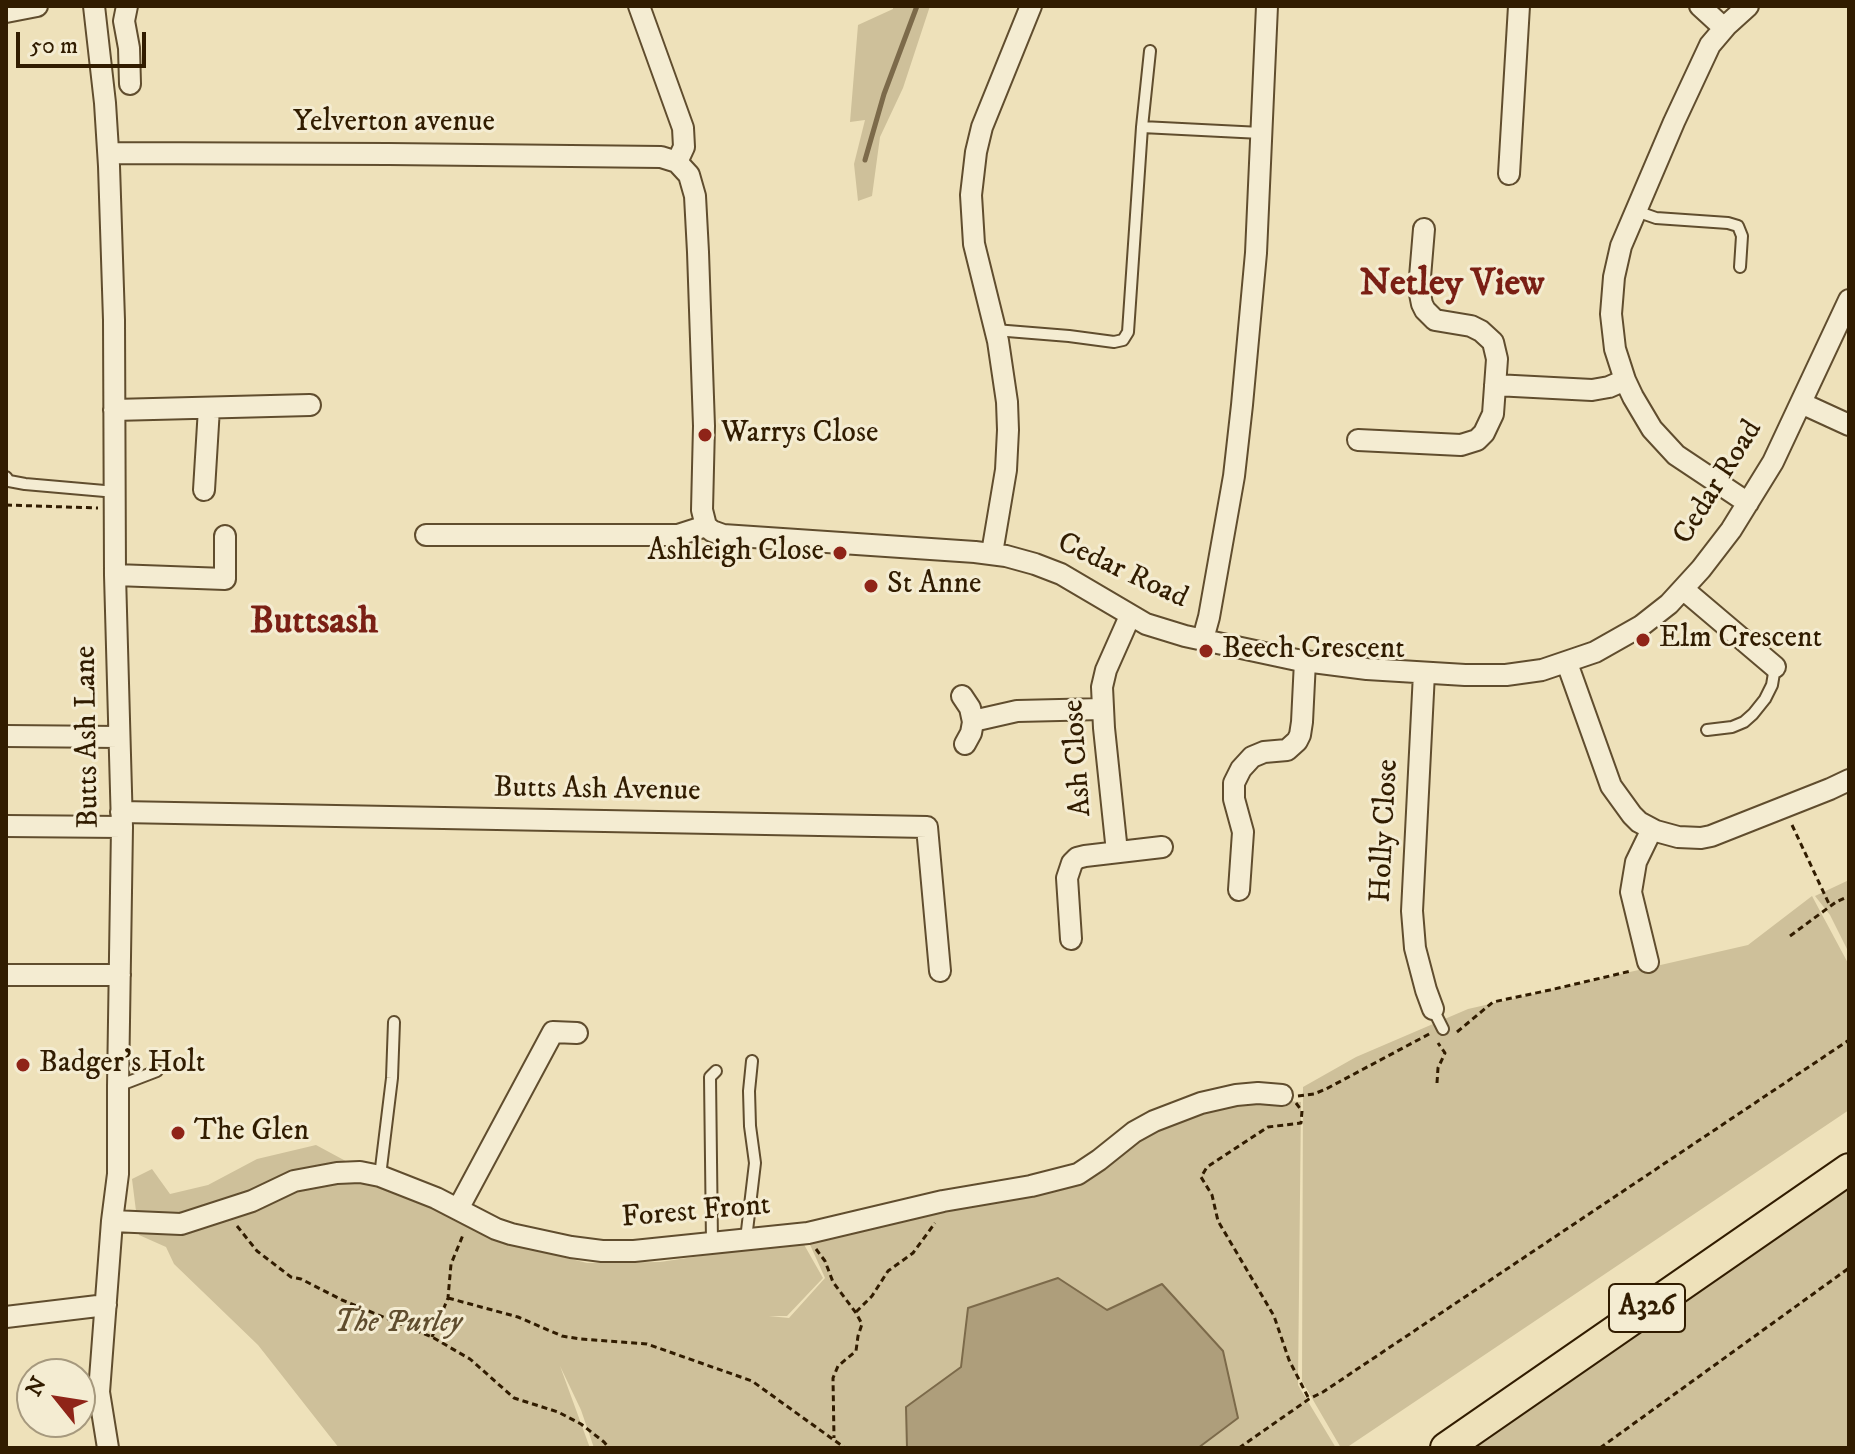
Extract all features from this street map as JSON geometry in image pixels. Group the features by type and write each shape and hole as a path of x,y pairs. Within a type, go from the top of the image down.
{"main road":[{"name":"A326","path":"1446,1448 1849,1169"}],"street":[{"path":"6,12 37,6"},
{"path":"426,535 678,535 706,526 702,510 704,426 695,196 689,175 677,162 684,147 683,128 639,6"},
{"path":"992,553 1006,470 1008,430 1004,375 972,230 972,177 978,139 986,115 1031,6"},
{"path":"1203,639 1240,429 1256,253 1267,6"},
{"path":"1509,174 1519,6"},
{"path":"1700,6 1724,28"},
{"path":"1748,6 1724,28 1704,56 1621,246 1612,297 1615,349 1625,380 1641,413 1663,442 1695,469 1748,503"},
{"name":"Butts Ash Lane","path":"108,1448 99,1392 118,1174 121,820 109,153 95,15 125,14 130,84"},
{"name":"Yelverton avenue","path":"109,153 661,157 677,162"},
{"path":"1358,440 1452,446 1470,444 1484,433 1493,414 1496,350 1488,336 1471,326 1435,320 1422,304 1419,289 1424,229"},
{"name":"Cedar Road","path":"706,526 723,535 992,553 1048,569 1076,582 1130,616 1158,628 1305,661 1355,668 1479,676 1542,670 1595,652 1641,626 1669,604 1718,547 1773,462 1849,300"},
{"path":"1495,385 1592,390 1625,380"},
{"path":"1801,403 1849,425"},
{"path":"114,410 310,405"},
{"path":"204,490 209,408"},
{"path":"115,575 225,579 225,536"},
{"path":"1683,589 1775,667"},
{"name":"Ash Close","path":"1117,852 1102,687 1106,670 1130,616"},
{"path":"1239,890 1243,832 1234,799 1234,783 1252,757 1264,752 1287,750 1297,741 1302,722 1305,661"},
{"path":"1567,663 1611,786 1632,815 1652,829 1678,837 1701,838 1849,780"},
{"name":"Holly Close","path":"1422,998 1412,911 1424,673"},
{"path":"962,696 970,708 973,721 965,744"},
{"path":"973,721 1017,711 1102,709"},
{"path":"6,736 119,737"},
{"path":"6,826 121,820"},
{"name":"Butts Ash Avenue","path":"121,820 927,827 940,971"},
{"path":"1648,962 1631,892 1638,854 1652,829"},
{"name":"Ash Close","path":"1071,939 1067,878 1072,863 1085,856 1162,847"},
{"path":"6,975 120,975"},
{"path":"465,1213 553,1032 577,1033"},
{"name":"Forest Front","path":"112,1221 181,1224 252,1201 294,1181 360,1172 380,1176 511,1234 571,1247 634,1251 804,1233 1078,1174 1134,1132 1154,1121 1201,1103 1236,1095 1282,1095"},
{"path":"6,1317 106,1305"}],"lane":[{"path":"995,330 1114,342 1123,340 1128,332 1150,51"},
{"path":"1142,127 1261,133"},
{"path":"1636,211 1662,219 1738,226 1742,232 1740,267"},
{"path":"6,477 9,481 116,500"},
{"path":"1707,730 1732,727 1753,714 1772,685 1775,667"},
{"path":"1422,998 1447,1033"},
{"path":"380,1176 392,1078 394,1022"},
{"path":"746,1239 755,1163 750,1126 752,1061"},
{"path":"118,1086 157,1071"},
{"path":"712,1242 710,1077 716,1071"}],"path":[{"path":"6,505 116,500"},
{"path":"1783,808 1830,906"},
{"path":"1790,936 1849,896"},
{"path":"1447,1033 1493,1002 1600,979 1634,970 1648,962"},
{"path":"1309,1399 1289,1360 1274,1316 1218,1221 1212,1195 1201,1177 1207,1167 1268,1127 1301,1123 1302,1111 1290,1096 1314,1094 1326,1089 1432,1032"},
{"path":"1239,1448 1849,1040"},
{"path":"856,1313 872,1296 888,1271 913,1253 934,1226 943,1201"},
{"path":"224,1210 257,1251 291,1277 432,1337 470,1359 514,1398 558,1412 581,1424 609,1448"},
{"path":"432,1337 448,1298 451,1264 465,1213"},
{"path":"804,1233 825,1261 833,1282 862,1324 856,1351 838,1366 833,1378 834,1439"},
{"path":"1600,1448 1849,1268"},
{"path":"448,1298 518,1317 562,1336 647,1344 752,1381 845,1448"}],"green space":[{"path":"893,6 930,6 903,88 880,137 872,196 858,201 854,164 865,120 850,122 858,25 893,9"},
{"path":"1849,880 1849,953 1830,915 1815,896"},
{"path":"1812,896 1849,965 1849,1110 1346,1448 1341,1448 1302,1381 1303,1087 1356,1057 1468,1009 1748,945"},
{"name":"The Purley","path":"1257,1099 1301,1102 1298,1385 1336,1448 594,1448 581,1410 560,1366 590,1448 339,1448 258,1345 174,1264 166,1247 139,1235 132,1179 152,1169 170,1194 208,1185 257,1159 316,1145 405,1193 524,1247 587,1263 660,1262 802,1241 823,1278 787,1316 769,1316 789,1318 825,1278 807,1238 1086,1178 1139,1134 1206,1108"},
{"path":"1849,1178 1849,1448 1458,1448"}],"shaded area":[{"path":"1058,1278 1107,1310 1162,1284 1223,1351 1238,1418 1198,1448 907,1448 906,1407 961,1367 968,1308"}],"waterway":[{"path":"865,160 884,94 917,6"}],"place":[{"name":"Warrys Close","path":"705,435"},
{"name":"Ashleigh Close","path":"840,553"},
{"name":"St Anne","path":"871,586"},
{"name":"Elm Crescent","path":"1643,640"},
{"name":"Beech Crescent","path":"1206,651"},
{"name":"Badger's Holt","path":"23,1065"},
{"name":"The Glen","path":"178,1133"}],"district":[{"name":"Netley View","path":"1452,286"},
{"name":"Buttsash","path":"314,624"}]}
